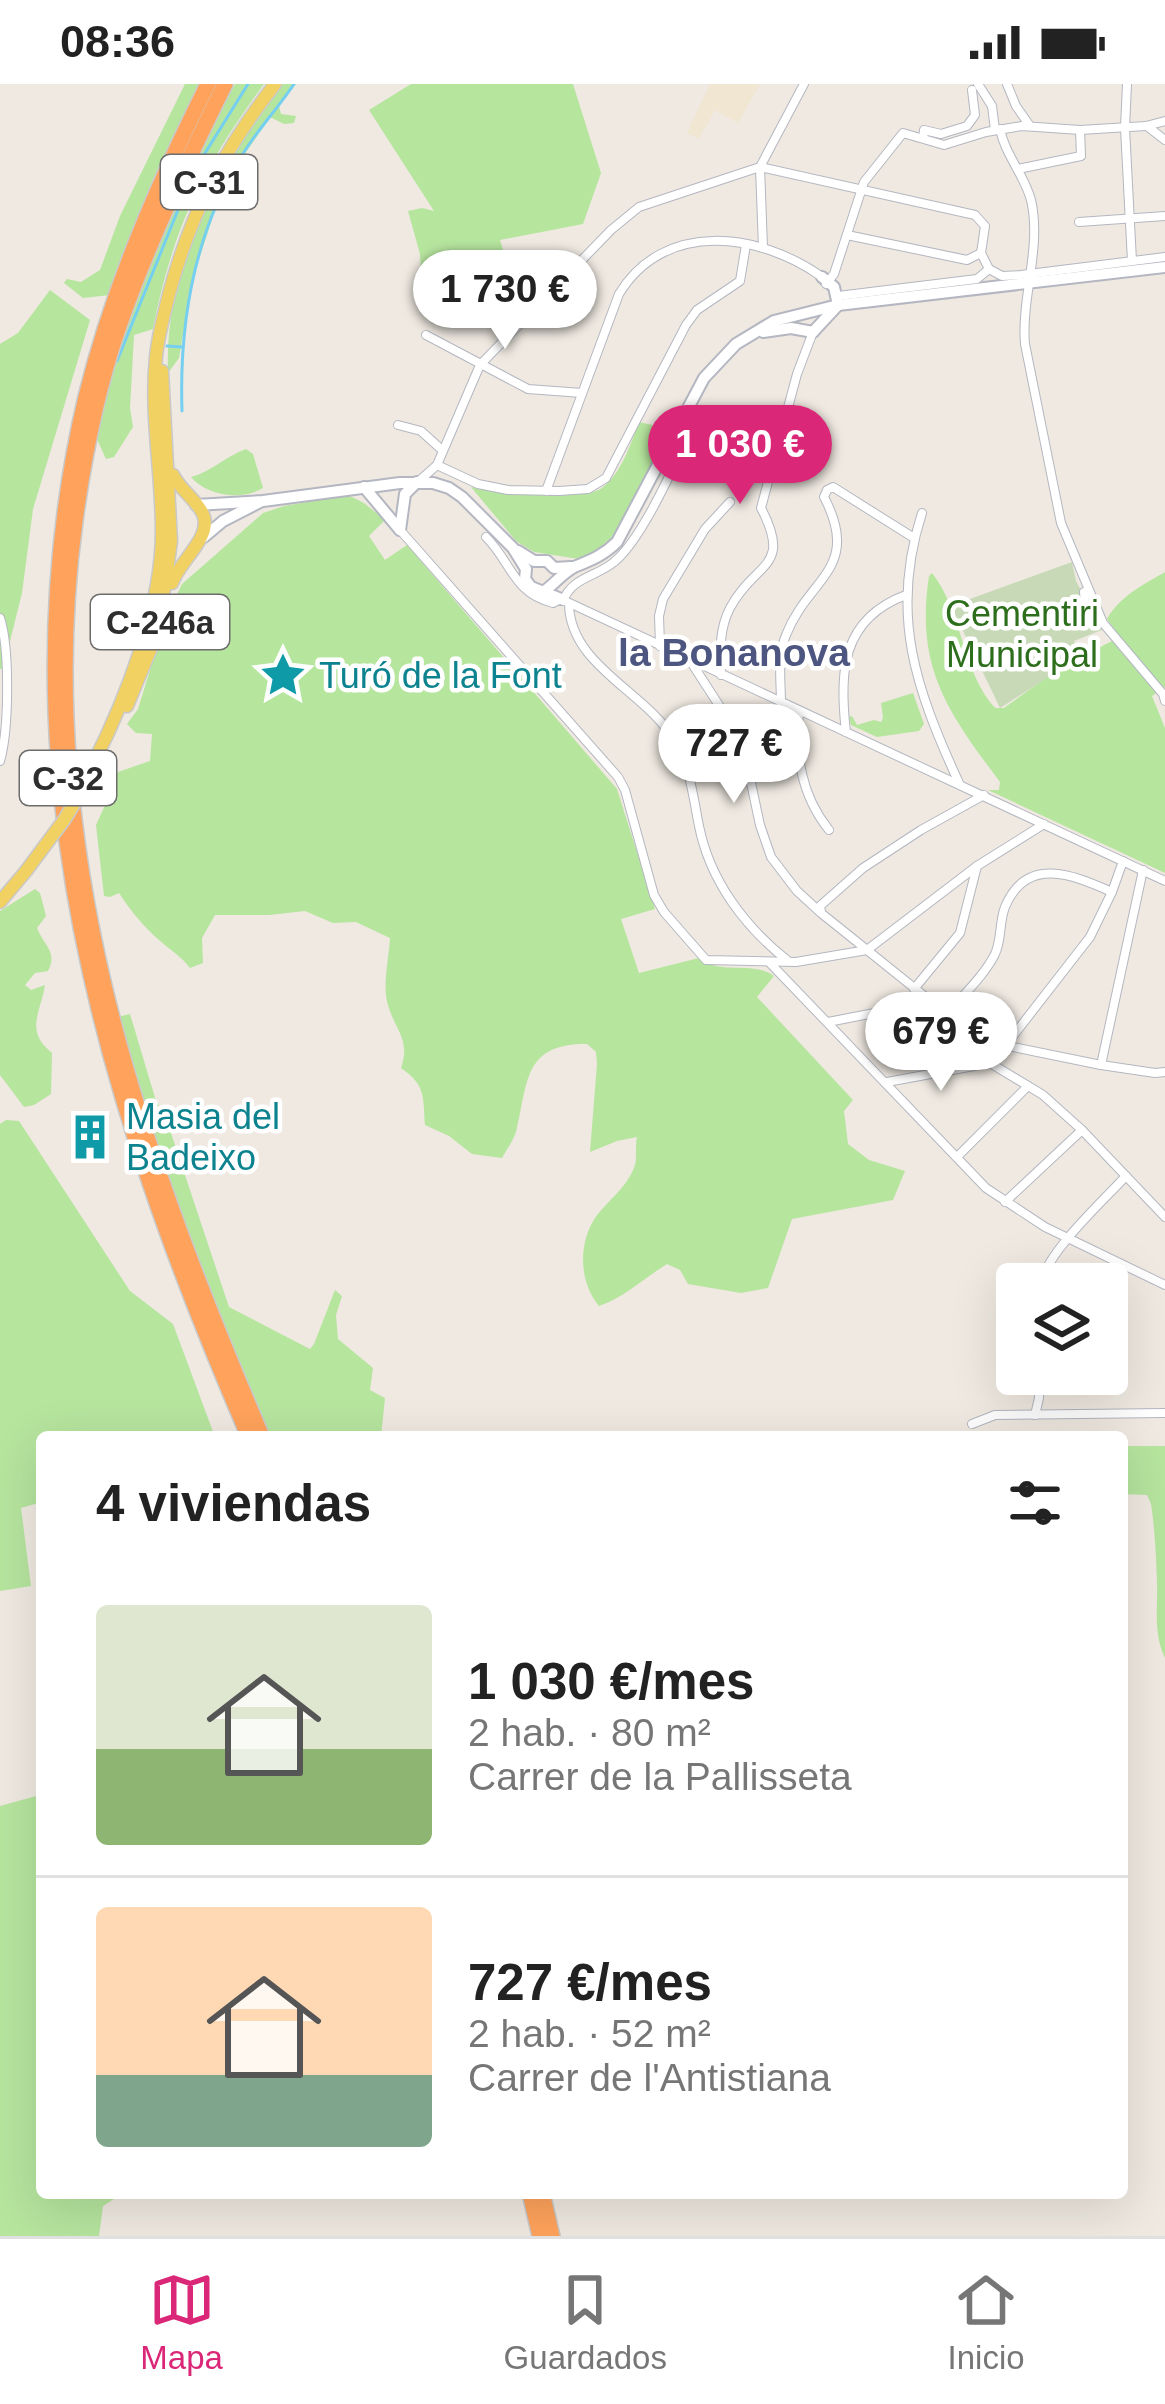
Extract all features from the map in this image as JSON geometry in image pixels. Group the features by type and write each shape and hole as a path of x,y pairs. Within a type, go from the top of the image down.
{"highway":[{"name":"C-32","path":"208,84 135,244 86,396 58,552 52,712 68,876 105,1037 158,1207 246,1431"},
{"name":"C-32","path":"228,84 140,270 100,391 70,556 64,716 72,821 112,1016 176,1221 260,1431"},
{"path":"531,2199 540,2236"},
{"path":"543,2199 552,2236"}],"main road":[{"name":"C-31","path":"94,767 119,709 153,596 162,535 162,453 154,399 159,332 184,239 202,196 228,149 275,84"},
{"path":"162,453 173,479 204,516 203,538 181,535 167,516 162,453"},
{"path":"153,596 164,563 167,528 176,512 196,505"},
{"name":"C-31","path":"0,899 62,817 124,710 161,607 171,522"},
{"name":"C-246a","path":"124,710 176,571 203,538"}],"street":[{"path":"763,248 760,167 803,84"},
{"path":"1127,84 1132,261"},
{"path":"1008,85 1023,118 1036,127"},
{"path":"973,86 992,106 1005,148 1030,200 1033,216 1024,326 1061,523 1102,623 1164,696"},
{"path":"923,138 924,130 941,134 967,126 975,115 973,86"},
{"path":"721,675 720,648 727,614 774,548 773,528 761,508 825,281 847,235 861,188 900,135 912,134 944,145 998,130 1125,128 1165,121"},
{"path":"1146,126 1165,140"},
{"path":"1018,169 1081,156 1080,130"},
{"path":"400,530 405,494 437,465 480,365 626,214 658,198 760,167 975,214 985,226 984,277"},
{"path":"1078,221 1165,216"},
{"path":"847,235 967,260 984,277"},
{"path":"546,490 619,294 639,267 678,244 704,240 746,245 804,265 834,286 838,300"},
{"path":"437,465 489,488 588,489 606,478 686,325 698,310 740,281 746,245"},
{"path":"967,260 981,253"},
{"path":"789,962 739,914 707,855 685,761 674,740 659,719 580,644 551,581 547,561 530,565 527,584 551,581 594,560 617,542 704,378 720,359 774,321 838,300 984,277 1029,279 1165,257"},
{"path":"984,277 1029,279 1165,267"},
{"path":"813,332 838,300"},
{"path":"751,335 791,328 813,332"},
{"path":"426,335 528,389 582,394"},
{"path":"564,601 575,582 615,562 631,543 694,422"},
{"path":"398,425 421,430 442,450"},
{"path":"744,449 773,458"},
{"name":"C-246a","path":"196,505 433,483 462,497 530,565"},
{"path":"364,487 618,778 654,895 706,960 789,962 867,950 977,866 1045,824"},
{"path":"781,703 785,636 836,557 836,520 824,497 826,490 833,487 914,538"},
{"name":"C-246a","path":"203,538 223,521 263,501"},
{"path":"659,646 663,599 705,530 730,502"},
{"path":"922,512 906,595 909,635 930,720 960,784"},
{"path":"486,537 526,592 553,604 564,601 1165,881"},
{"path":"846,732 842,680 851,643 874,612 906,595"},
{"path":"571,624 586,612"},
{"path":"0,618 6,645 0,761"},
{"path":"690,661 742,741 770,857 797,891 980,1040 1101,1065 1165,1072"},
{"path":"799,711 800,772 816,814 829,830"},
{"path":"818,908 863,868 984,796"},
{"path":"1006,1045 1090,937 1124,862"},
{"path":"914,989 960,933 977,866"},
{"path":"1101,1065 1143,871"},
{"path":"947,1014 994,956 1007,902 1026,880 1056,872 1112,892"},
{"path":"769,962 986,1188 1068,1239 1165,1285"},
{"path":"826,1022 931,1002"},
{"path":"980,1040 989,1063 1043,1095 1165,1217"},
{"path":"885,1082 989,1063"},
{"path":"957,1157 1028,1086"},
{"path":"1005,1202 1082,1130"},
{"path":"1050,1263 1126,1176"},
{"path":"1035,1415 1039,1395"},
{"path":"972,1424 995,1414 1165,1413"}],"shaded area":[{"path":"710,84 760,84 738,123 715,110 699,139 687,133"}],"green space":[{"path":"185,84 200,84 153,179 110,295 83,298 64,283 67,279 81,282 100,270 120,216"},
{"path":"235,84 264,84 193,199 170,259 153,329 134,335 133,427 114,457 106,459 96,437 128,314"},
{"path":"281,84 296,84 279,106 281,114 296,116 294,123 270,117 229,177 191,284 179,358 168,373 175,293 200,216 229,157"},
{"path":"411,84 573,84 601,173 583,224 500,240 509,270 511,302 499,311 447,295 423,306 420,254 408,211 434,211 369,110"},
{"path":"50,290 90,320 33,509 22,593 0,669 0,344 18,333"},
{"path":"639,422 670,429 620,530 589,557 534,552 516,541 471,487 538,495 592,492 615,475"},
{"path":"246,449 253,454 263,488 225,494 206,489 191,477 205,472"},
{"path":"348,495 385,520 369,536 385,560 407,545 617,789 655,909 621,919 639,973 699,958 774,976 757,997 853,1100 844,1111 848,1144 869,1160 905,1171 893,1200 792,1219 768,1288 741,1293 688,1284 680,1270 667,1264 599,1306 584,1274 586,1239 595,1218 632,1173 637,1137 590,1152 597,1064 596,1052 587,1044 550,1051 539,1059 527,1083 516,1132 502,1158 472,1154 425,1125 419,1086 401,1068 403,1042 386,997 390,938 356,922 333,923 305,911 215,915 202,938 203,963 190,968 148,930 119,893 104,896 96,825 111,792 110,778 150,761 152,734 136,733 127,724 138,709 167,615 182,584 263,513"},
{"name":"Cementiri Municipal","path":"1072,562 1076,581 1102,630 1074,641 1081,656 1000,708 953,610 970,599"},
{"path":"1165,572 1165,687 1152,696 1165,728 1165,873 988,790 999,790 1000,782 940,687 927,637 926,608 932,573 950,605 984,693 995,708 1004,708 1061,667 1120,637 1107,619 1112,611"},
{"path":"913,693 924,724 919,731 877,737 851,725 852,716 857,725 881,722 881,703"},
{"path":"35,889 46,916 37,928 51,959 48,971 35,973 25,985 31,990 45,985 36,1029 52,1053 51,1094 24,1107 0,1075 0,911"},
{"path":"130,1014 229,1307 310,1349 335,1290 342,1296 336,1315 338,1339 373,1368 370,1390 385,1398 382,1431 264,1431 159,1157 117,1017"},
{"path":"19,1121 130,1291 173,1324 213,1431 36,1431 36,1504 21,1508 31,1586 0,1591 0,1124"},
{"path":"1128,1446 1165,1446 1165,1658 1157,1630 1156,1552 1147,1495 1128,1494"},
{"path":"36,1796 36,2199 114,2199 103,2206 99,2236 0,2236 0,1806"}],"waterway":[{"path":"117,361 186,190 248,84"},
{"path":"182,411 187,310 202,244 244,152 294,84"},
{"path":"167,346 182,347"}],"place":[{"name":"Turó de la Font","path":"283,675"},
{"name":"Masia del Badeixo","path":"90,1137"}],"district":[{"name":"la Bonanova","path":"734,652"}]}
